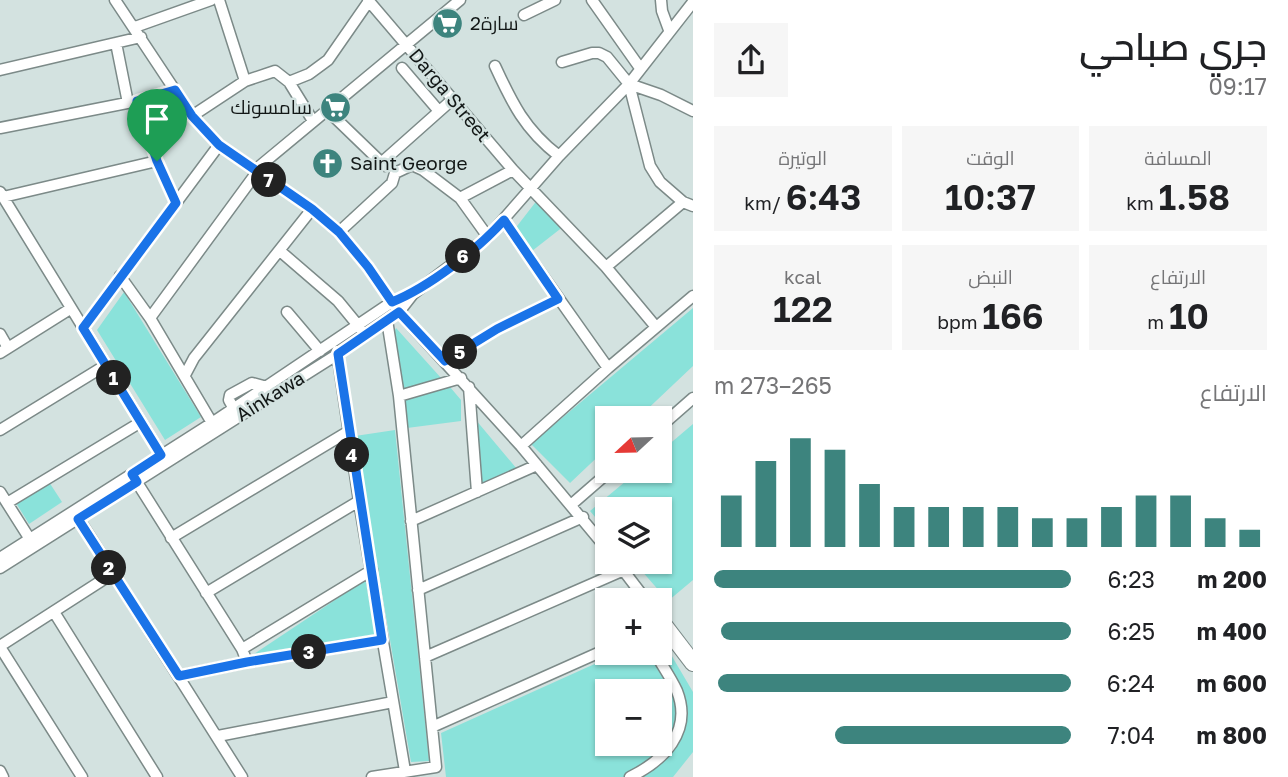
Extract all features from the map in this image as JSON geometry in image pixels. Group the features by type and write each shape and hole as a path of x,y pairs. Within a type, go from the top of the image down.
{"highway":[{"path":"672,637 693,663"}],"street":[{"path":"116,0 192,116 219,145 312,209 339,232 396,307 465,382 595,533"},
{"path":"0,70 116,43 211,0"},
{"path":"219,0 245,80"},
{"path":"524,15 555,0"},
{"path":"593,0 640,68"},
{"path":"661,0 669,30"},
{"path":"289,82 309,74 328,60 369,1"},
{"name":"Darga Street","path":"369,1 513,170 606,267 656,327"},
{"path":"150,318 256,171 407,44 451,2"},
{"path":"396,307 488,237 559,156 629,84 693,2"},
{"path":"116,43 132,102 176,203"},
{"path":"562,62 592,53 607,57 629,84 650,166 660,182 688,204 606,267"},
{"path":"495,66 519,115 541,142 559,156"},
{"path":"402,68 438,110"},
{"path":"192,116 245,80 275,71 289,82 313,121"},
{"path":"629,84 691,107"},
{"path":"0,128 132,102 175,90"},
{"path":"381,163 453,99"},
{"path":"327,110 381,163 396,173"},
{"path":"83,328 219,145"},
{"path":"157,161 1,194 164,459"},
{"path":"339,232 392,183 396,173 412,165 423,170 460,198 488,237"},
{"path":"460,198 513,170"},
{"path":"185,375 194,358 312,209"},
{"path":"504,220 608,368"},
{"path":"280,251 338,301 362,330"},
{"path":"120,276 150,318 214,427"},
{"path":"521,446 693,296"},
{"path":"445,361 507,323 558,299"},
{"name":"Ainkawa","path":"214,427 234,409 335,341 387,320 396,307"},
{"name":"Ainkawa","path":"0,558 32,544 214,427 338,354 362,330 396,307"},
{"path":"0,334 4,351 70,309"},
{"path":"287,312 320,351"},
{"path":"372,777 405,771 420,773 436,766 399,396 387,320"},
{"path":"335,341 405,771"},
{"path":"0,430 106,365"},
{"path":"399,396 465,382"},
{"path":"465,382 477,492"},
{"path":"672,416 693,398"},
{"path":"7,503 141,422"},
{"path":"171,538 349,431"},
{"path":"411,521 537,465"},
{"path":"134,478 242,649 247,662"},
{"path":"572,504 596,483"},
{"path":"0,492 32,544 0,568"},
{"path":"206,593 359,501"},
{"path":"76,515 242,777"},
{"path":"418,590 583,517"},
{"path":"242,649 372,570"},
{"path":"82,777 0,647 113,573"},
{"path":"425,657 603,574"},
{"path":"626,574 637,588"},
{"path":"54,612 157,777"},
{"path":"179,676 382,640"},
{"path":"432,727 595,654"},
{"path":"630,777 650,768 665,755 675,743 680,730 682,711 678,693 662,665"},
{"path":"218,736 393,702"},
{"path":"0,771 4,777"}],"shaded area":[{"path":"538,199 564,226 532,251 514,230"},
{"path":"124,292 201,417 165,440 97,330"},
{"path":"693,308 693,366 651,406 595,406 595,459 570,483 531,444"},
{"path":"396,328 442,379 403,390 393,334"},
{"path":"450,387 461,400 461,421 407,428 403,395"},
{"path":"475,419 517,469 481,484"},
{"path":"693,424 693,580 672,598 672,588 657,588 644,574 672,574 672,497 607,497 624,483 672,483 672,442"},
{"path":"395,430 429,761 411,762 355,436"},
{"path":"49,482 62,502 29,524 16,503"},
{"path":"368,578 377,635 254,654"},
{"path":"672,656 693,692 693,752 673,777 446,777 441,733 595,664 672,665"}],"place":[{"name":"سارة2","path":"447,23"},
{"name":"سامسونك","path":"335,107"},
{"name":"Saint George","path":"327,163"}],"route":[{"path":"175,90 192,116 219,145 312,209 339,232 392,302 413,294 488,237 504,220 558,299 497,329 445,361 399,312 338,354 382,640 179,676 78,519 137,482 132,474 161,455 83,328 176,203 157,161 137,101 175,90"}]}
